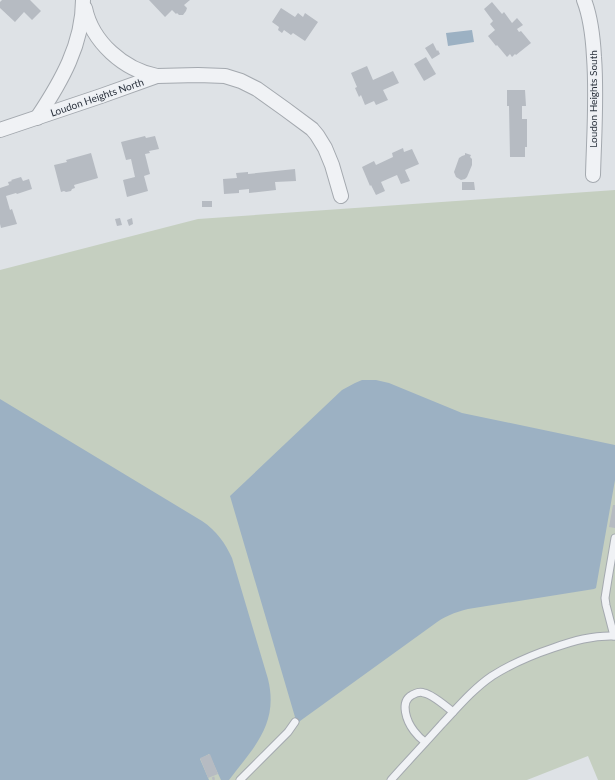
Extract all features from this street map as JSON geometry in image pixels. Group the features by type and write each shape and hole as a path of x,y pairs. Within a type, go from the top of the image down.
{"street":[{"name":"Loudon Heights North","path":"83,0 86,15 95,34 108,50 129,66 142,72 157,76 219,76 241,81 257,89 302,121 312,129 325,148 332,164 341,196"},
{"name":"Loudon Heights North","path":"37,118 65,73 81,24 83,0"},
{"name":"Loudon Heights South","path":"584,0 592,30 596,77 593,175"},
{"name":"Loudon Heights North","path":"0,130 157,76"}],"lane":[{"path":"391,780 467,697 500,671 535,654 576,641 587,638 614,636 605,598 615,538"},
{"path":"425,742 413,731 408,720 405,709 408,698 417,693 425,693 453,712"},
{"path":"240,780 288,732 295,722"}],"green space":[{"path":"615,190 615,780 598,780 588,756 527,780 0,780 0,270 198,219"}],"water":[{"path":"472,30 474,42 448,46 446,33"},
{"path":"362,380 376,380 389,383 462,413 615,445 615,480 596,588 468,609 449,615 437,622 300,721 298,724 294,719 295,717 230,496 342,390"},
{"path":"0,399 202,521 216,533 226,547 232,558 268,679 271,695 267,722 262,734 247,757 229,780 221,780 209,754 200,759 209,780 0,780"}],"building":[{"path":"2,0 30,0 41,11 32,20 24,12 15,22 0,8 0,2"},
{"path":"149,0 190,0 184,5 187,8 183,15 176,14 172,10 165,17"},
{"path":"492,2 502,14 504,12 512,23 517,18 523,25 517,29 519,32 521,31 531,43 512,57 510,54 507,57 488,36 495,30 490,24 493,21 484,9"},
{"path":"281,8 295,17 298,13 303,17 305,13 318,22 305,41 293,33 291,35 284,30 282,33 278,30 279,27 272,22"},
{"path":"433,43 440,54 432,59 425,48"},
{"path":"426,57 436,74 424,81 414,64"},
{"path":"367,66 373,80 393,71 399,83 383,90 388,100 376,105 374,101 365,105 361,95 359,97 355,88 357,87 351,73"},
{"path":"507,90 525,90 526,106 522,106 522,119 527,119 527,147 525,147 525,157 510,157 509,106 507,106"},
{"path":"145,136 146,138 155,136 159,149 149,151 150,153 145,154 150,174 144,176 148,191 127,197 123,180 135,177 131,159 126,160 121,142"},
{"path":"403,148 404,152 412,149 419,164 405,170 410,181 401,184 397,175 381,182 385,191 376,195 371,185 370,186 362,167 374,161 376,165 393,157 392,153"},
{"path":"91,153 98,178 74,185 75,188 71,191 61,192 54,165"},
{"path":"465,153 471,155 472,165 467,177 461,180 456,177 454,172 459,158 465,155"},
{"path":"295,169 296,181 275,182 276,190 249,193 249,189 239,190 239,193 224,194 223,179 237,178 236,173 248,172 248,174"},
{"path":"21,177 23,181 29,179 32,189 6,196 10,210 12,209 17,224 1,228 0,188 9,185 8,182 12,181 11,180"},
{"path":"462,182 474,182 475,190 462,190"},
{"path":"202,201 212,201 212,207 202,207"},
{"path":"120,218 122,225 117,226 115,219"},
{"path":"132,218 133,224 129,226 127,220"},
{"path":"613,505 615,505 615,528 609,527"},
{"path":"210,754 218,774 208,778 200,758"}]}
